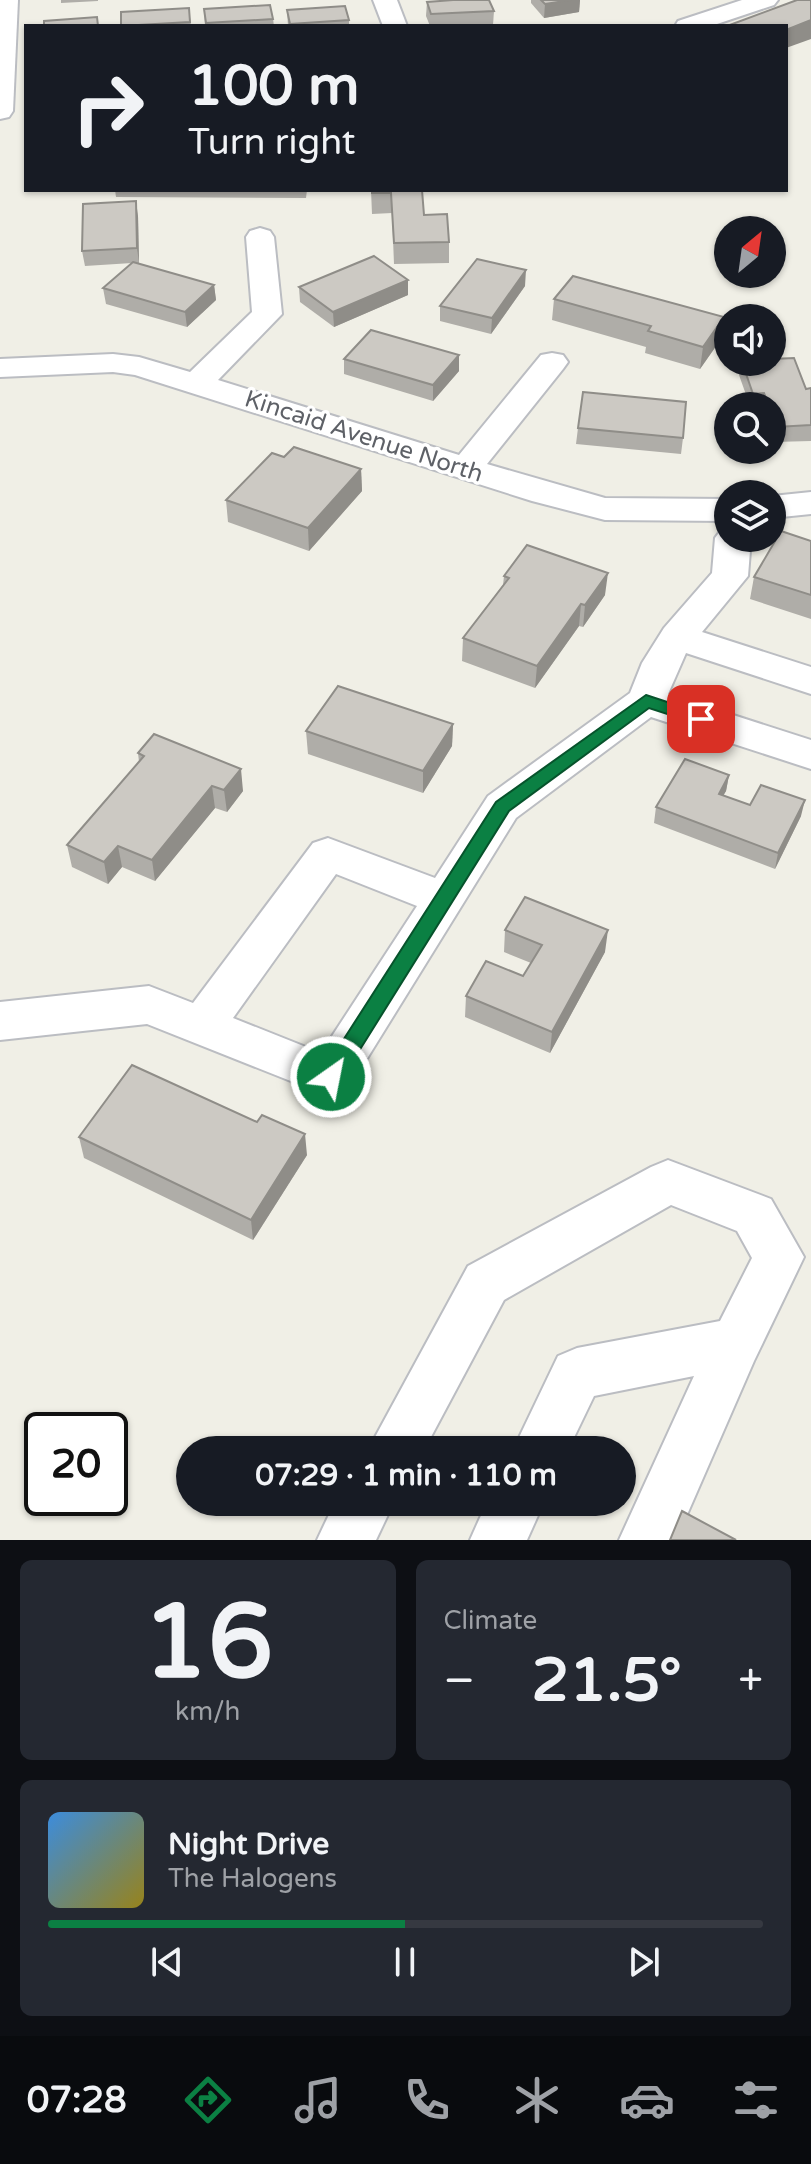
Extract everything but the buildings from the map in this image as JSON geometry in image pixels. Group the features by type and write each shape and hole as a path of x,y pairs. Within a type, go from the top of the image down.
{"street":[{"path":"6,0 9,94"},
{"path":"385,0 394,24"},
{"path":"693,24 766,0"},
{"path":"198,382 267,314 260,237"},
{"path":"466,469 552,362"},
{"name":"Kincaid Avenue North","path":"0,368 113,363 139,366 198,382 466,469 605,509 714,510"},
{"path":"786,506 811,503"},
{"path":"0,1021 149,1005 331,1077 502,807 646,701 661,663 677,637 730,576 732,552"},
{"path":"677,637 811,681"},
{"path":"646,701 811,755"},
{"path":"202,1026 328,854 445,899"},
{"path":"403,1436 486,1283 668,1182 754,1215 779,1257 736,1343 647,1540"},
{"path":"547,1436 577,1374 736,1343"},
{"path":"345,1540 358,1516"},
{"path":"498,1540 509,1516"}],"route":[{"path":"331,1077 502,807 646,701 701,719"}]}
